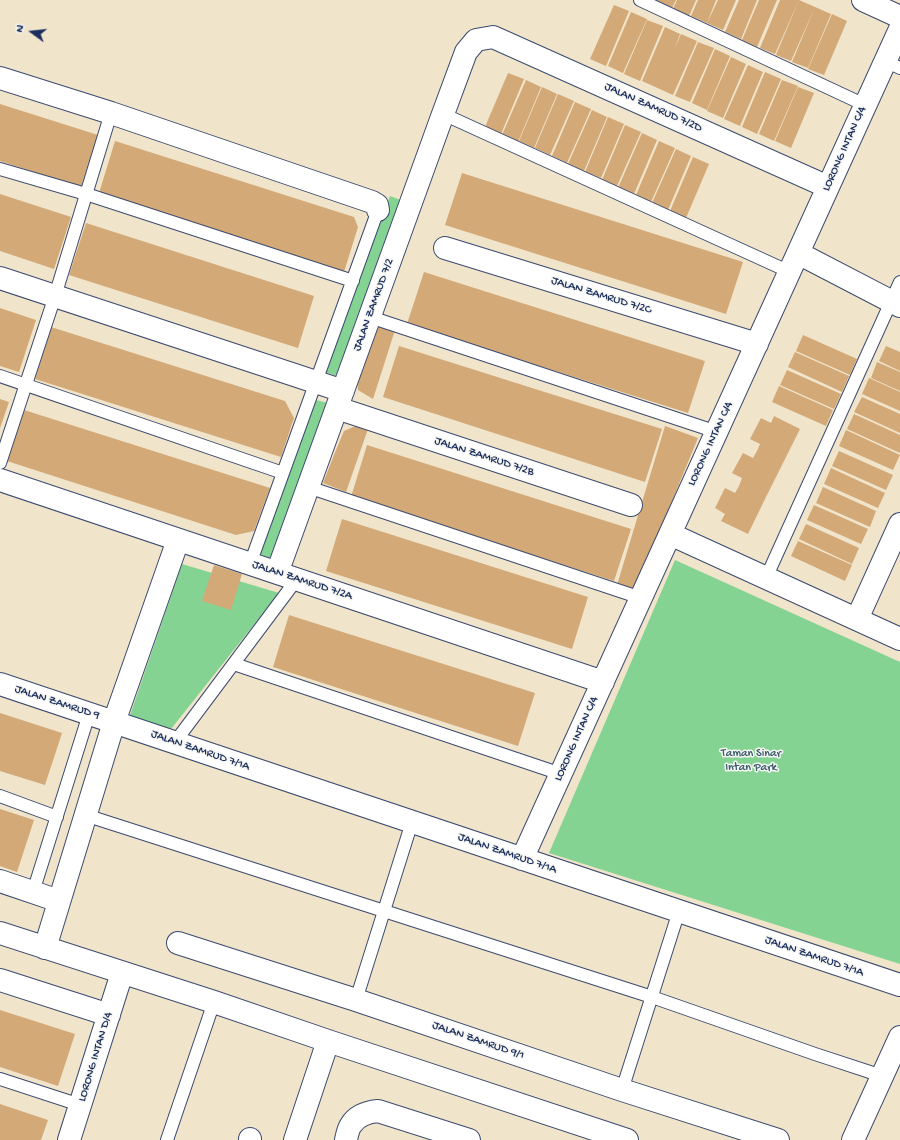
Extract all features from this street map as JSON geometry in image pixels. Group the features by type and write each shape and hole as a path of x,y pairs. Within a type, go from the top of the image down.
{"street":[{"path":"863,0 900,17"},
{"name":"LORONG INTAN C/4","path":"522,859 865,105 893,65 900,29"},
{"name":"JALAN ZAMRUD 7/2D","path":"476,40 493,36 828,187"},
{"name":"JALAN ZAMRUD 7/2","path":"287,576 308,488 466,52 476,40"},
{"path":"0,78 111,113 372,202 377,205 378,210"},
{"name":"JALAN ZAMRUD 7/2C","path":"445,248 757,344"},
{"path":"794,262 896,304"},
{"name":"JALAN ZAMRUD 7/2B","path":"0,278 316,382 340,400 631,505"},
{"name":"JALAN ZAMRUD 7/2A","path":"0,477 178,540 603,682"},
{"path":"857,619 900,524"},
{"path":"670,534 900,639"},
{"path":"45,948 114,722 178,540"},
{"name":"JALAN ZAMRUD 9","path":"0,684 114,722"},
{"name":"JALAN ZAMRUD 7/1A","path":"114,722 900,985"},
{"path":"0,881 59,901"},
{"path":"0,933 214,1002 627,1140"},
{"name":"JALAN ZAMRUD 9/1","path":"178,943 356,1000 622,1090 778,1140"},
{"name":"LORONG INTAN D/4","path":"69,1140 122,973"},
{"path":"0,980 109,1015"},
{"path":"853,1140 900,1037"},
{"path":"295,1140 328,1041"},
{"path":"346,1140 351,1125 362,1115 378,1111 469,1140"}],"lane":[{"path":"640,0 865,105"},
{"path":"0,477 26,385 111,113"},
{"path":"443,114 794,262"},
{"path":"0,169 86,194 353,281"},
{"path":"250,564 378,210"},
{"path":"766,578 896,304 900,282"},
{"path":"370,317 716,432"},
{"path":"0,376 284,473"},
{"path":"308,488 641,598"},
{"path":"175,742 234,664 287,576"},
{"path":"234,664 561,774"},
{"path":"33,892 89,714"},
{"path":"0,796 57,817"},
{"path":"85,815 652,997 882,1076"},
{"path":"356,1000 412,822"},
{"path":"622,1090 679,911"},
{"path":"167,1140 214,1002"},
{"path":"0,1079 80,1105"}],"green space":[{"path":"390,196 406,202 340,377 325,372"},
{"path":"316,400 328,403 271,559 258,553"},
{"name":"Taman Sinar Intan Park","path":"675,560 900,662 900,964 549,853"},
{"path":"182,564 279,593 171,729 127,724"}],"building":[{"path":"657,0 676,0 672,8"},
{"path":"677,0 696,0 689,16 673,9"},
{"path":"698,0 716,0 707,23 691,16"},
{"path":"718,0 736,0 723,30 707,23"},
{"path":"739,0 757,0 741,39 725,32"},
{"path":"759,0 777,0 757,47 742,40"},
{"path":"780,0 799,0 775,54 760,48"},
{"path":"799,0 815,7 791,61 776,55"},
{"path":"614,5 629,11 606,66 590,59"},
{"path":"815,7 831,14 808,68 792,62"},
{"path":"631,12 647,19 623,73 608,66"},
{"path":"832,14 847,21 824,75 808,69"},
{"path":"647,20 663,26 640,81 624,74"},
{"path":"665,27 680,34 675,48 681,34 697,41 673,95 642,81"},
{"path":"698,42 714,48 690,102 675,96"},
{"path":"715,49 730,56 707,110 692,103"},
{"path":"731,57 746,64 723,118 707,111"},
{"path":"748,65 763,72 740,126 724,119"},
{"path":"765,72 781,79 757,134 742,127"},
{"path":"508,73 524,79 501,134 485,127"},
{"path":"526,80 541,87 518,142 502,135"},
{"path":"782,80 798,86 774,141 759,134"},
{"path":"542,87 557,94 534,148 519,141"},
{"path":"798,87 814,93 791,148 775,141"},
{"path":"558,94 574,101 550,155 535,148"},
{"path":"575,102 591,109 567,163 552,156"},
{"path":"0,104 98,135 81,187 0,161"},
{"path":"592,110 607,117 584,171 568,164"},
{"path":"608,117 624,124 601,178 585,172"},
{"path":"625,125 641,132 617,186 602,180"},
{"path":"642,133 657,140 634,194 618,188"},
{"path":"115,141 354,217 358,227 344,272 99,193"},
{"path":"659,141 675,148 651,202 636,195"},
{"path":"676,149 691,156 668,210 652,203"},
{"path":"693,157 709,164 686,218 670,211"},
{"path":"462,173 743,262 726,314 445,225"},
{"path":"0,194 71,217 54,269 0,251"},
{"path":"86,223 314,296 298,348 69,275"},
{"path":"424,272 705,361 688,413 407,324"},
{"path":"0,308 36,320 19,372 0,366"},
{"path":"375,326 396,327 373,399 358,390 357,380"},
{"path":"51,327 285,401 294,418 281,457 35,379"},
{"path":"803,335 857,359 850,375 796,351"},
{"path":"399,346 662,429 645,482 383,397"},
{"path":"886,346 900,352 900,371 879,361"},
{"path":"795,352 849,376 842,392 788,367"},
{"path":"877,362 900,372 900,391 871,378"},
{"path":"787,370 841,394 834,409 780,385"},
{"path":"869,378 900,392 900,411 862,394"},
{"path":"779,386 833,410 826,426 772,402"},
{"path":"862,397 900,414 900,433 854,412"},
{"path":"0,399 9,402 0,428"},
{"path":"24,410 270,488 254,531 236,535 7,461"},
{"path":"854,414 900,435 900,453 847,429"},
{"path":"774,416 800,429 765,499 739,486 742,478 732,473 743,453 753,458 757,451 760,444 750,439 761,418 771,423"},
{"path":"358,425 368,429 346,492 323,483 344,431"},
{"path":"665,426 698,438 634,593 617,585"},
{"path":"846,430 900,455 893,470 839,446"},
{"path":"367,445 631,529 614,581 351,497"},
{"path":"839,451 893,475 886,490 832,466"},
{"path":"831,468 885,493 878,508 824,484"},
{"path":"739,486 765,499 748,534 721,521 725,514 715,508 725,488 735,493"},
{"path":"823,487 876,511 870,527 816,503"},
{"path":"814,505 868,529 861,544 807,520"},
{"path":"342,519 588,597 572,649 326,571"},
{"path":"806,524 859,548 852,564 799,539"},
{"path":"798,541 852,565 845,581 791,556"},
{"path":"214,565 242,574 231,610 202,601"},
{"path":"289,615 535,693 518,746 273,667"},
{"path":"0,713 62,733 45,785 0,771"},
{"path":"0,809 34,820 17,872 0,866"},
{"path":"0,1010 75,1034 58,1086 0,1067"},
{"path":"0,1104 48,1120 41,1140 0,1140"}]}
